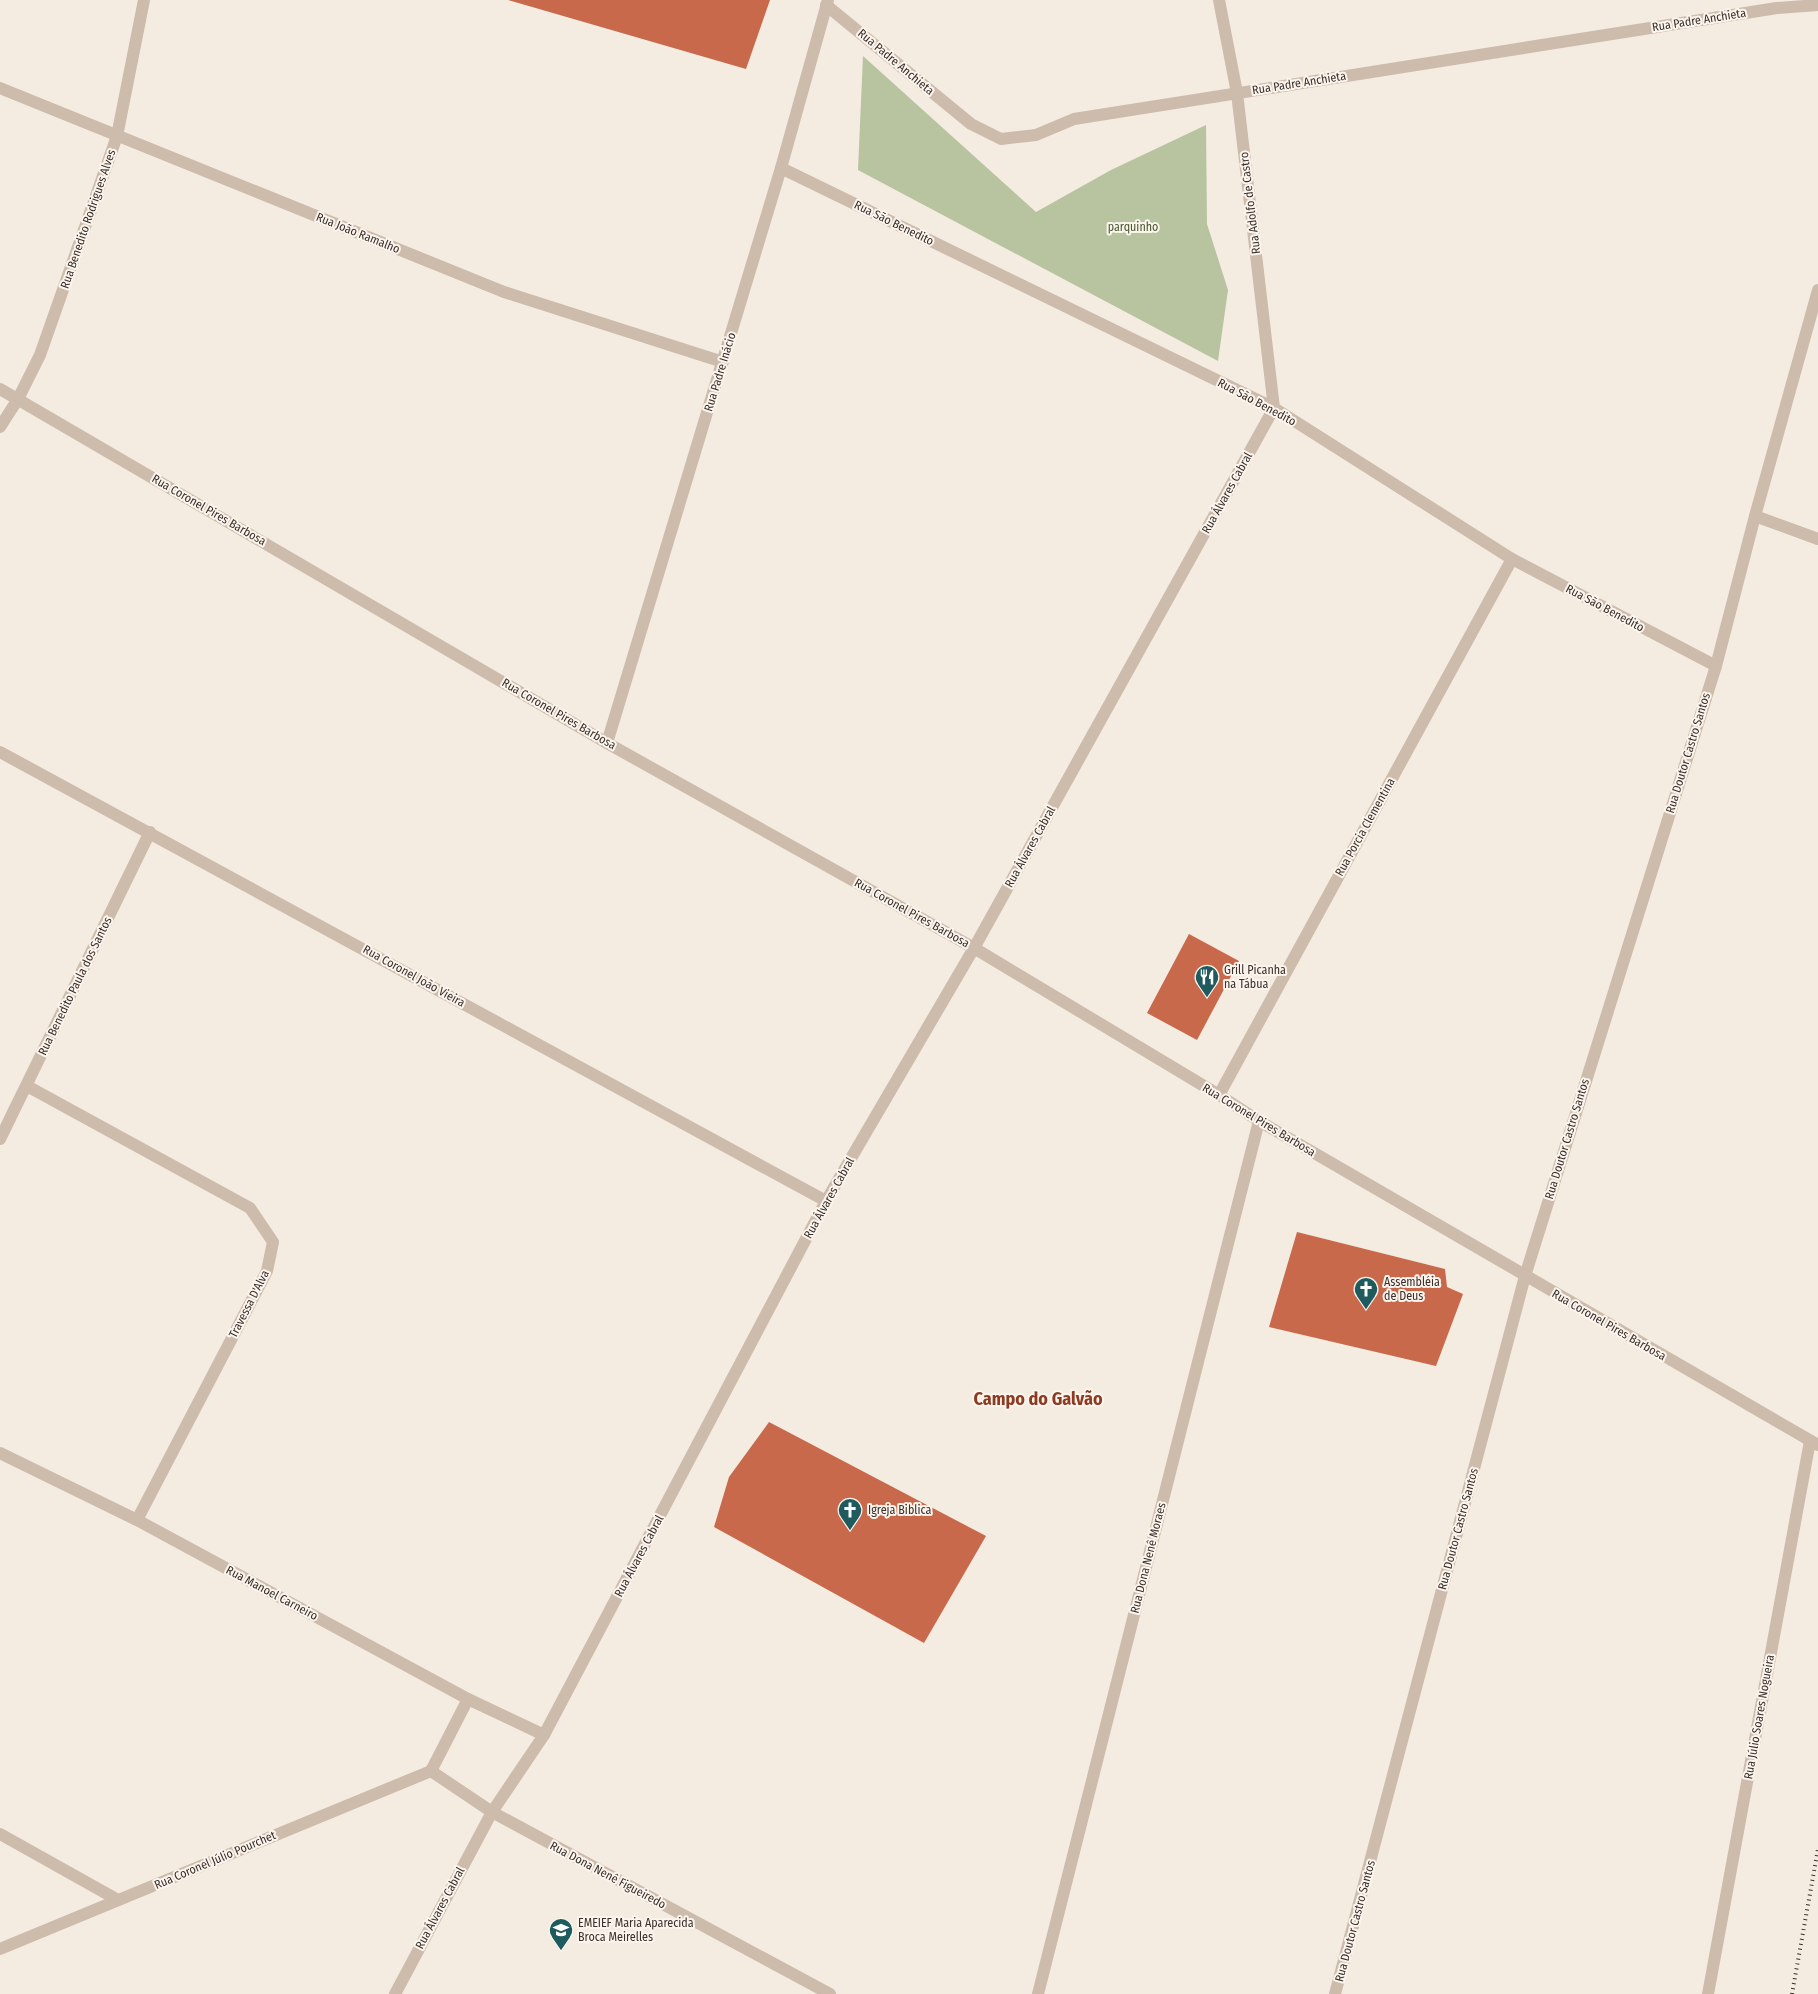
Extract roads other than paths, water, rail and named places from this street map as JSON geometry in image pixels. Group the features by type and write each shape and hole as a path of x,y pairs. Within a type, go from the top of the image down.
{"street":[{"name":"Rua Benedito Rodrigues Alves","path":"0,427 18,399 40,355 117,136 144,0"},
{"name":"Rua Adolfo de Castro","path":"1219,0 1237,93 1274,408"},
{"name":"Rua Padre Anchieta","path":"827,2 971,124 1001,138 1036,135 1074,119 1777,8 1818,6"},
{"name":"Rua Padre Inácio","path":"607,743 781,168 827,2"},
{"name":"Rua João Ramalho","path":"0,88 504,292 723,362"},
{"name":"Rua São Benedito","path":"781,168 1274,408 1512,559 1716,666"},
{"name":"Rua Doutor Castro Santos","path":"1335,1994 1524,1276 1716,666 1755,516 1818,290"},
{"name":"Rua Coronel Pires Barbosa","path":"0,389 607,743 974,948 1259,1121 1814,1443"},
{"name":"Rua Álvares Cabral","path":"395,1994 492,1812 544,1735 826,1201 974,948 1274,408"},
{"path":"1755,516 1818,539"},
{"name":"Rua Porcia Clementina","path":"1219,1095 1512,559"},
{"name":"Rua Coronel João Vieira","path":"0,752 826,1201"},
{"name":"Rua Benedito Paula dos Santos","path":"0,1139 150,832"},
{"name":"Travessa D'Alva","path":"27,1086 250,1208 273,1242 267,1271 137,1520"},
{"name":"Rua Dona Nenê Moraes","path":"1038,1994 1259,1121"},
{"name":"Rua Júlio Soares Nogueira","path":"1708,1994 1814,1443"},
{"name":"Rua Manoel Carneiro","path":"0,1453 137,1520 468,1699 544,1735"},
{"path":"431,1771 468,1699"},
{"name":"Rua Dona Nenê Figueiredo","path":"431,1771 492,1812 830,1994"},
{"name":"Rua Coronel Júlio Pourchet","path":"0,1949 431,1771"},
{"path":"0,1834 118,1900"}],"railway":[{"path":"1792,1994 1818,1849"}],"place":[{"name":"Grill Picanha na Tábua","path":"1207,998"},
{"name":"Assembléia de Deus","path":"1366,1310"},
{"name":"Igreja Biblica","path":"850,1531"},
{"name":"EMEIEF Maria Aparecida Broca Meirelles","path":"561,1951"}],"district":[{"name":"Campo do Galvão","path":"1038,1399"}],"park label":[{"name":"parquinho","path":"1133,227"}]}
